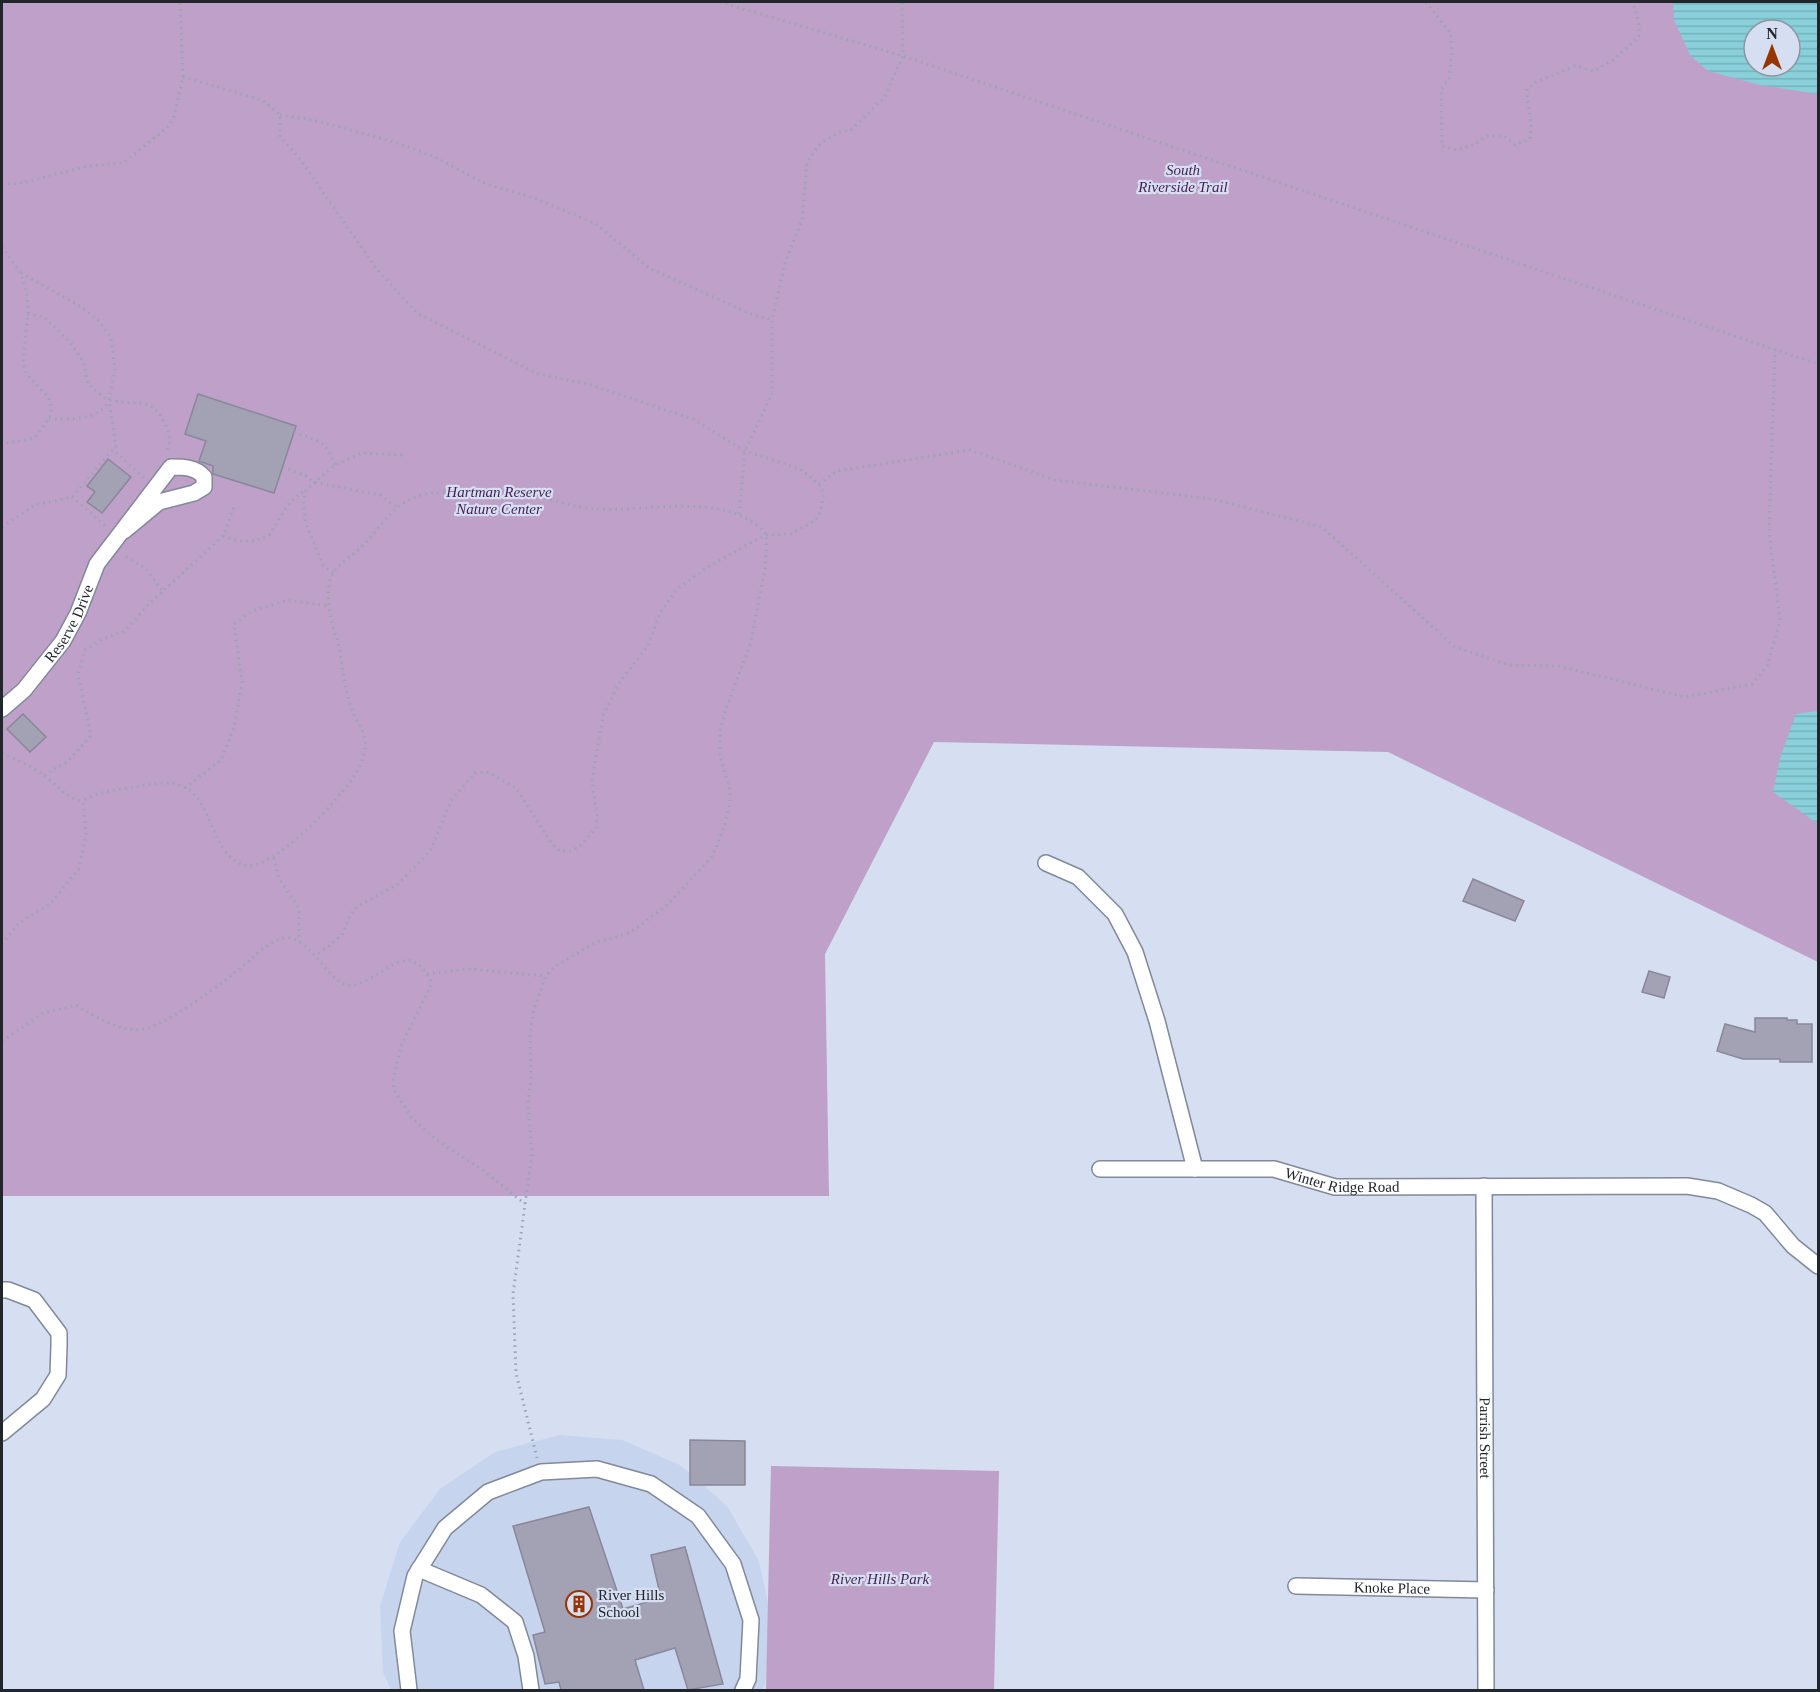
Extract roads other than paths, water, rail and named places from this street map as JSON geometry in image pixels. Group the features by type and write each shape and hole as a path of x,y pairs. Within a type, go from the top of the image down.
{"street":[{"name":"Reserve Drive","path":"2,709 24,690 63,641 78,614 97,564 171,467 200,471 204,477 204,487 194,493 159,502 121,534"},
{"path":"1046,863 1078,877 1108,906 1115,914 1135,952 1157,1021 1195,1169"},
{"name":"Winter Ridge Road","path":"1100,1170 1274,1169 1335,1187 1687,1186 1718,1191 1765,1213 1793,1246 1818,1266"},
{"name":"Parrish Street","path":"1484,1186 1486,1690"},
{"path":"2,1290 34,1300 59,1334 58,1375 43,1399 2,1433"},
{"path":"409,1690 402,1631 415,1576 445,1528 488,1492 541,1472 597,1469 651,1484 698,1516 733,1564 751,1620 748,1679 743,1690"},
{"path":"419,1569 481,1595 515,1622 526,1656 531,1690"},
{"name":"Knoke Place","path":"1296,1586 1486,1590"}],"water":[{"path":"1673,2 1818,2 1818,94 1760,85 1708,71 1690,55 1674,20"},
{"path":"1818,711 1818,824 1773,792 1780,758 1796,714"}],"place":[{"name":"River Hills School","path":"579,1604"}],"park label":[{"name":"South Riverside Trail","path":"1183,178"},
{"name":"Hartman Reserve Nature Center","path":"499,500"},
{"name":"River Hills Park","path":"880,1579"}]}
